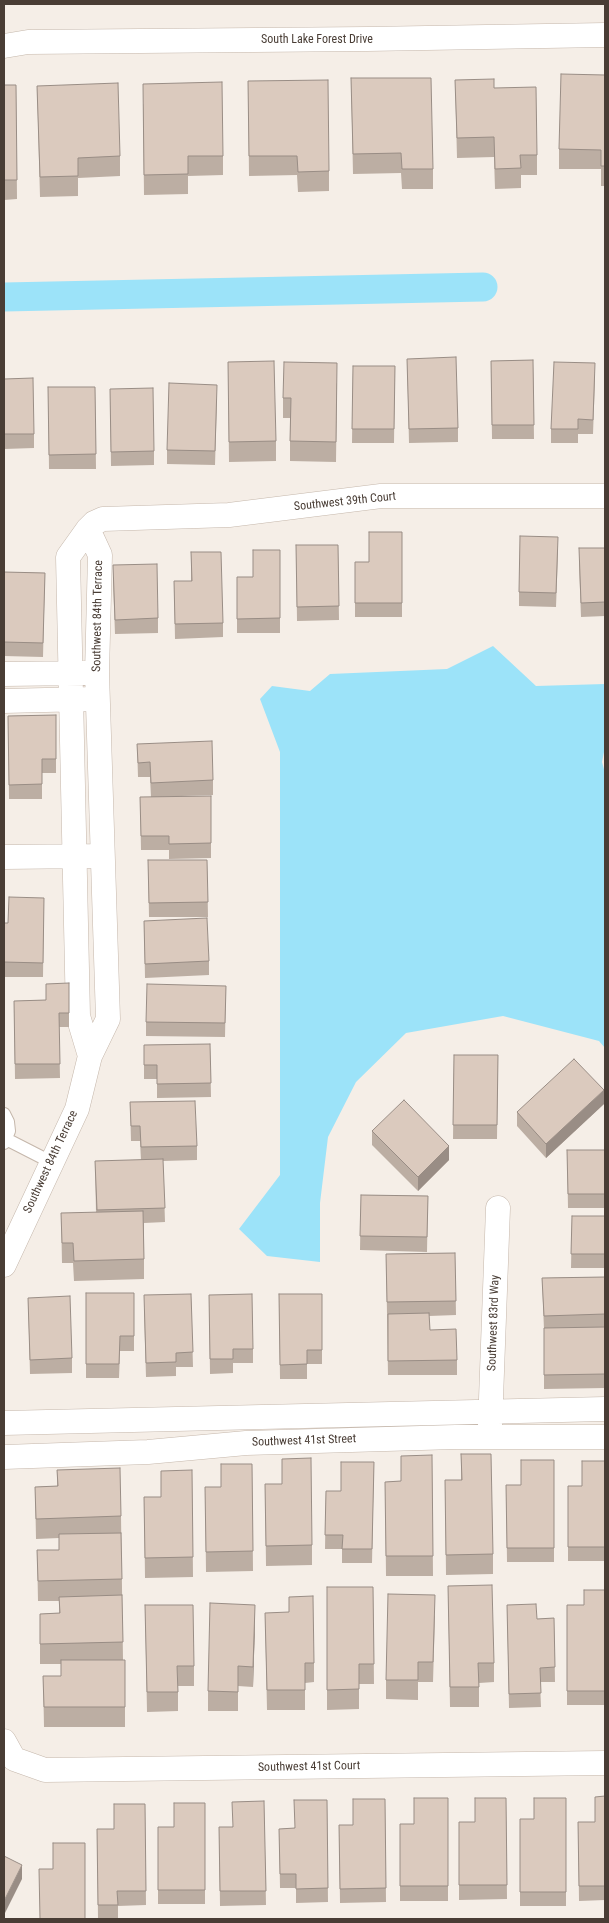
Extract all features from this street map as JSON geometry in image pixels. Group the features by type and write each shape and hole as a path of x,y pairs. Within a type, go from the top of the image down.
{"street":[{"path":"4,26 14,37 28,42"},
{"name":"South Lake Forest Drive","path":"4,46 28,42 605,35"},
{"name":"Southwest 39th Court","path":"88,528 94,522 103,519 229,515 381,496 605,496"},
{"path":"88,528 68,557 78,1016 90,1056"},
{"name":"Southwest 84th Terrace","path":"4,1264 77,1109 90,1056 108,1019 97,673 100,555 88,528"},
{"path":"4,674 97,673"},
{"path":"4,701 98,698"},
{"path":"4,857 102,856"},
{"name":"Southwest 83rd Way","path":"489,1437 498,1208"},
{"name":"Southwest 41st Street","path":"4,1423 491,1410 605,1409"},
{"name":"Southwest 41st Street","path":"4,1457 148,1452 246,1443 489,1437 605,1437"},
{"name":"Southwest 41st Court","path":"9,1750 45,1770 605,1763"}],"lane":[{"path":"4,1114 8,1122 5,1141 51,1162"}],"water":[{"path":"493,646 536,686 605,684 605,747 602,762 605,773 605,1048 599,1041 503,1016 406,1033 356,1082 328,1137 320,1203 320,1262 267,1256 239,1229 280,1175 280,752 260,699 272,686 310,691 330,674 447,669"}],"building":[{"path":"561,74 605,75 605,166 601,166 601,150 559,149"},
{"path":"351,78 431,78 433,169 402,169 401,153 353,154"},
{"path":"494,79 494,88 536,87 537,155 520,155 521,168 495,169 494,137 457,138 455,80"},
{"path":"328,80 329,171 298,172 297,156 249,156 248,81"},
{"path":"222,82 223,156 188,156 188,174 144,175 143,84"},
{"path":"118,83 120,156 78,158 78,176 40,177 37,86"},
{"path":"4,85 16,85 17,180 4,180"},
{"path":"456,357 458,428 409,429 407,359"},
{"path":"533,360 534,425 492,425 491,361"},
{"path":"274,361 276,441 229,442 228,362"},
{"path":"284,362 337,363 336,442 290,441 291,398 283,398"},
{"path":"554,362 595,363 593,420 578,419 578,429 551,429"},
{"path":"353,366 395,366 394,429 352,429"},
{"path":"33,378 34,434 4,434 4,379"},
{"path":"169,383 217,385 215,451 167,450"},
{"path":"48,387 95,387 96,454 49,455"},
{"path":"153,388 154,451 111,452 110,389"},
{"path":"369,532 402,532 402,603 355,603 355,562 369,562"},
{"path":"520,536 558,537 556,593 519,592"},
{"path":"296,545 338,545 339,606 297,607"},
{"path":"579,548 605,548 605,602 581,603"},
{"path":"253,550 280,550 280,618 237,619 237,577 253,577"},
{"path":"191,552 221,552 223,623 175,624 174,581 192,581"},
{"path":"157,564 158,618 115,620 113,565"},
{"path":"4,572 45,573 43,643 4,642"},
{"path":"56,715 56,759 42,759 42,784 9,785 8,716"},
{"path":"212,741 213,780 151,783 150,762 138,763 137,744"},
{"path":"211,796 211,843 169,844 169,836 141,836 140,797"},
{"path":"148,860 207,860 208,902 149,903"},
{"path":"9,897 44,898 43,963 4,962 4,923 8,923"},
{"path":"207,918 209,961 145,964 144,921"},
{"path":"69,983 69,1013 59,1013 60,1064 15,1064 14,1001 46,1000 46,984"},
{"path":"147,984 226,986 225,1023 146,1022"},
{"path":"210,1044 211,1083 157,1084 157,1065 144,1065 144,1045"},
{"path":"454,1055 498,1055 497,1125 453,1125"},
{"path":"574,1059 604,1090 546,1144 517,1112"},
{"path":"404,1100 449,1146 418,1177 372,1131"},
{"path":"195,1101 197,1146 141,1147 140,1126 131,1126 130,1102"},
{"path":"567,1150 605,1150 605,1194 568,1194"},
{"path":"163,1159 165,1208 97,1210 95,1161"},
{"path":"361,1195 428,1196 427,1237 360,1236"},
{"path":"143,1211 144,1259 74,1261 73,1243 62,1243 61,1213"},
{"path":"572,1216 605,1216 605,1254 571,1254"},
{"path":"455,1253 456,1301 387,1302 386,1254"},
{"path":"605,1277 605,1314 544,1316 542,1278"},
{"path":"86,1293 134,1293 134,1336 120,1336 119,1364 86,1364"},
{"path":"191,1294 193,1352 176,1353 176,1362 146,1363 144,1295"},
{"path":"252,1294 253,1349 233,1349 233,1359 210,1359 209,1295"},
{"path":"279,1294 322,1294 322,1350 307,1350 307,1364 280,1365"},
{"path":"70,1296 72,1358 30,1360 28,1298"},
{"path":"429,1313 430,1330 456,1329 457,1360 388,1361 388,1314"},
{"path":"605,1327 605,1374 544,1375 544,1328"},
{"path":"461,1454 491,1454 493,1554 446,1555 445,1480 462,1480"},
{"path":"432,1455 433,1556 386,1556 385,1482 401,1481 401,1456"},
{"path":"311,1458 312,1545 266,1546 265,1484 282,1484 282,1459"},
{"path":"521,1460 554,1460 554,1548 507,1548 506,1485 521,1485"},
{"path":"582,1461 605,1461 605,1547 568,1547 568,1486 582,1486"},
{"path":"341,1462 374,1462 372,1549 342,1549 343,1535 325,1535 326,1491 341,1491"},
{"path":"221,1464 252,1464 253,1551 206,1552 205,1487 221,1487"},
{"path":"120,1468 121,1516 36,1519 35,1487 58,1486 57,1470"},
{"path":"192,1470 193,1557 145,1558 144,1497 161,1497 161,1471"},
{"path":"121,1533 122,1579 38,1581 37,1550 59,1550 59,1534"},
{"path":"492,1585 494,1663 478,1663 479,1687 450,1687 448,1586"},
{"path":"327,1587 373,1587 374,1664 359,1664 359,1689 327,1690"},
{"path":"584,1590 605,1590 605,1691 567,1691 567,1605 584,1605"},
{"path":"388,1594 435,1595 433,1662 418,1662 418,1680 386,1680"},
{"path":"122,1595 123,1642 40,1644 40,1614 60,1613 59,1597"},
{"path":"313,1596 314,1663 305,1663 305,1690 267,1690 265,1613 289,1612 289,1597"},
{"path":"210,1603 255,1605 253,1667 238,1666 238,1692 208,1691"},
{"path":"536,1604 537,1619 554,1618 555,1667 540,1668 541,1693 509,1694 507,1605"},
{"path":"145,1605 193,1605 194,1666 177,1666 178,1692 147,1692"},
{"path":"61,1660 125,1660 125,1707 44,1707 43,1676 61,1676"},
{"path":"605,1796 605,1886 579,1886 578,1822 595,1822 595,1797"},
{"path":"414,1798 448,1798 448,1886 400,1886 400,1824 414,1824"},
{"path":"475,1798 506,1798 507,1885 459,1885 459,1822 475,1822"},
{"path":"534,1798 566,1798 566,1892 520,1892 520,1819 534,1819"},
{"path":"353,1799 385,1799 386,1888 340,1889 339,1825 353,1825"},
{"path":"294,1800 327,1800 328,1888 296,1889 296,1874 280,1874 279,1829 295,1828"},
{"path":"264,1801 266,1891 220,1891 219,1827 233,1827 232,1802"},
{"path":"174,1803 205,1803 205,1890 158,1890 158,1827 174,1827"},
{"path":"114,1804 145,1804 146,1891 117,1891 118,1905 98,1905 97,1829 114,1829"},
{"path":"53,1843 85,1843 85,1919 40,1919 39,1869 53,1869"},
{"path":"4,1856 22,1865 4,1901"}],"waterway":[{"path":"4,297 483,287"}]}
